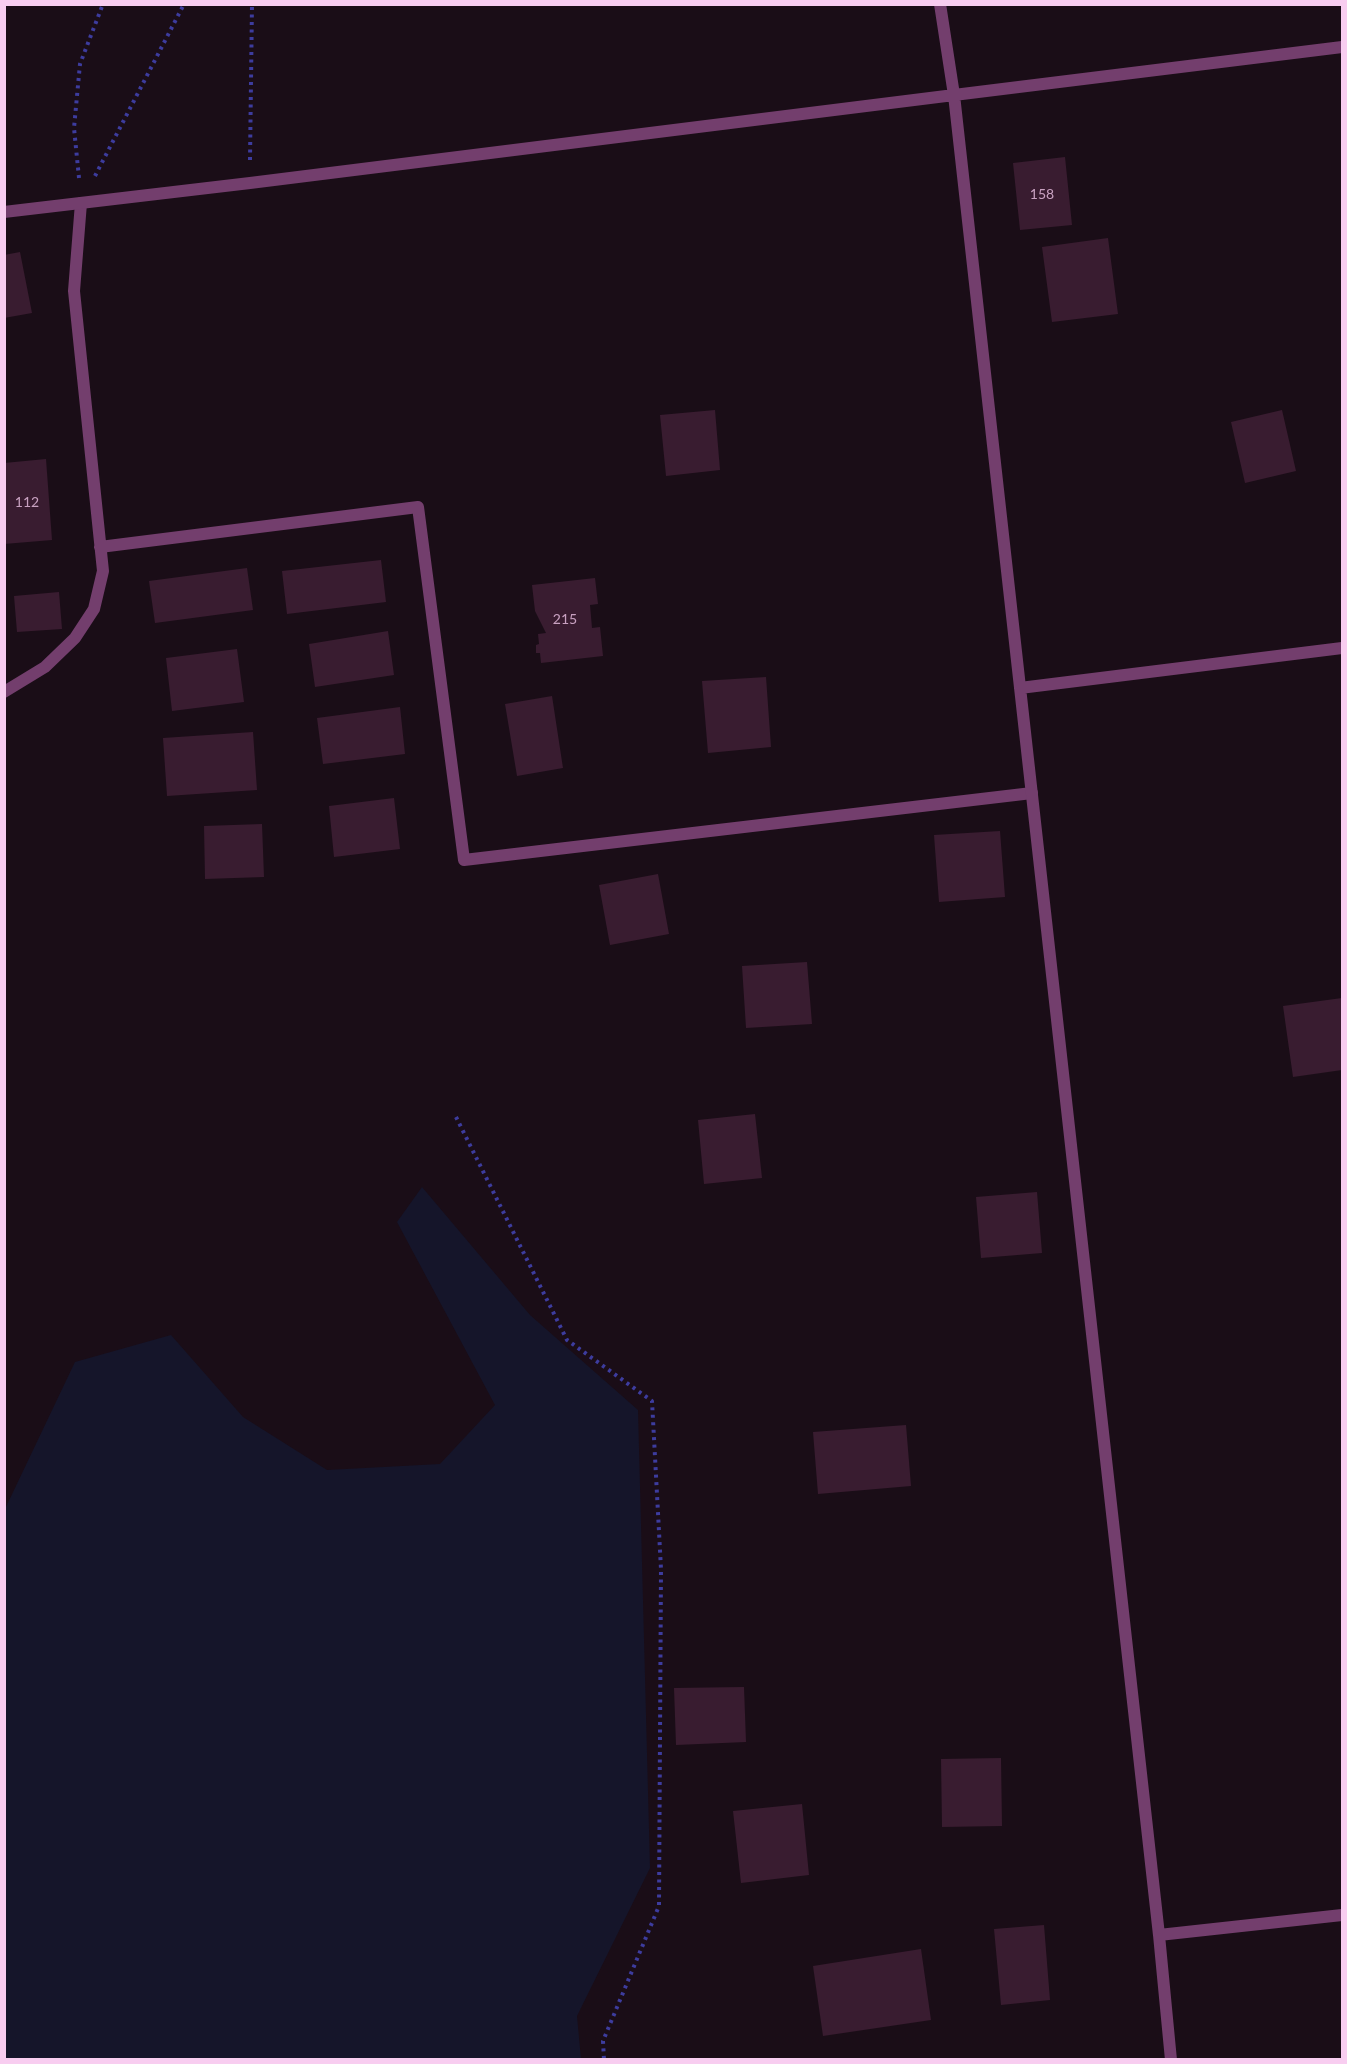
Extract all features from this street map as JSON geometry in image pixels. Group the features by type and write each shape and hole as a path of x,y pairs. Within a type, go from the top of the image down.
{"street":[{"path":"940,4 954,95 1160,1935 1171,2060"},
{"path":"4,212 1342,47"},
{"path":"4,692 45,667 75,638 94,609 103,571 74,291 81,203"},
{"path":"100,547 418,507 464,860 1032,793"},
{"path":"1020,688 1342,648"},
{"path":"1160,1935 1342,1916"}],"path":[{"path":"81,203 75,128 80,64 103,4"},
{"path":"81,203 184,4"},
{"path":"250,183 252,4"},
{"path":"456,1117 567,1340 652,1401 661,1569 659,1906 603,2041 604,2060"}],"shaded area":[{"path":"422,1187 530,1315 638,1410 650,1868 577,2016 581,2059 5,2059 5,1509 75,1362 171,1335 243,1417 327,1470 440,1464 495,1405 397,1222"}],"building":[{"path":"1065,157 1072,225 1020,230 1013,163"},
{"path":"1108,238 1118,314 1052,322 1042,247"},
{"path":"20,252 32,313 4,318 4,255"},
{"path":"715,410 720,470 666,476 660,415"},
{"path":"1282,410 1296,471 1245,483 1231,422"},
{"path":"46,459 52,540 4,544 4,463"},
{"path":"381,560 386,602 287,614 282,571"},
{"path":"247,568 253,610 155,623 149,581"},
{"path":"595,578 598,604 590,605 592,628 600,627 603,656 541,663 540,653 536,653 536,645 539,644 538,634 546,633 535,611 532,585"},
{"path":"59,592 62,629 17,632 14,596"},
{"path":"388,631 394,675 315,687 309,644"},
{"path":"237,649 244,702 172,711 166,658"},
{"path":"766,677 771,747 708,753 702,681"},
{"path":"552,696 563,768 517,776 505,704"},
{"path":"400,707 405,754 323,764 317,718"},
{"path":"253,732 257,790 167,796 163,738"},
{"path":"394,798 400,849 334,857 329,806"},
{"path":"262,824 264,877 205,879 204,826"},
{"path":"1000,831 1005,897 939,902 934,835"},
{"path":"658,874 669,934 610,945 599,885"},
{"path":"807,962 812,1024 746,1028 742,966"},
{"path":"1342,998 1342,1070 1293,1077 1283,1006"},
{"path":"755,1114 762,1178 704,1184 698,1120"},
{"path":"1037,1192 1042,1253 981,1258 976,1197"},
{"path":"906,1425 911,1486 818,1494 813,1432"},
{"path":"744,1687 746,1742 676,1745 674,1688"},
{"path":"1001,1758 1002,1826 942,1827 941,1759"},
{"path":"802,1804 809,1875 741,1883 733,1811"},
{"path":"1044,1925 1050,2000 1001,2005 994,1929"},
{"path":"921,1949 931,2020 823,2036 813,1966"}]}
